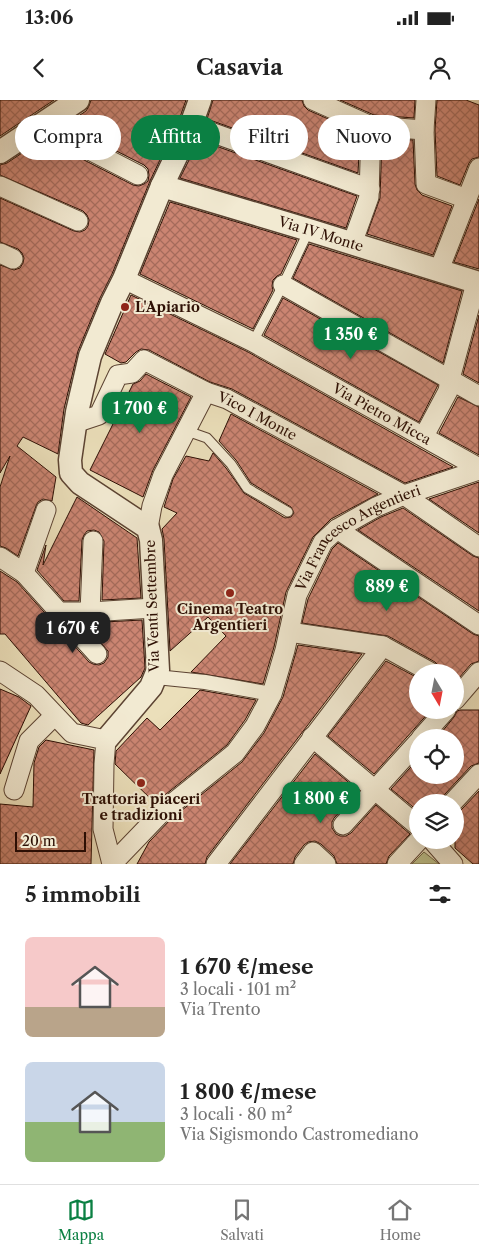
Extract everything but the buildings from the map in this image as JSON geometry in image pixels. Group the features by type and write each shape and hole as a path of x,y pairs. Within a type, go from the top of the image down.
{"street":[{"path":"57,115 78,100"},
{"name":"Via Venti Settembre","path":"194,115 200,100"},
{"path":"313,100 346,115"},
{"path":"426,100 424,130 426,184 467,199"},
{"path":"410,129 424,130"},
{"path":"220,135 370,189"},
{"path":"0,152 15,142"},
{"path":"108,160 138,175"},
{"name":"Via Venti Settembre","path":"106,740 151,687 158,670 152,555 148,528 80,484 71,473 70,460 75,423 90,356 174,160"},
{"path":"352,244 369,197 370,160"},
{"path":"439,270 479,168"},
{"path":"0,186 78,221"},
{"name":"Via IV Monte","path":"162,186 477,283"},
{"name":"Via Pietro Micca","path":"124,279 252,342 424,436 479,469"},
{"path":"424,436 448,391 477,283"},
{"path":"283,285 479,396"},
{"name":"Vico I Monte","path":"75,423 99,415 118,375 132,374 144,360 206,392 227,399 404,495 479,547"},
{"path":"148,528 152,506 163,475 206,392"},
{"name":"Via Francesco Argentieri","path":"112,864 163,812 235,753 254,726 272,694 297,595 324,542 337,528 376,507 404,495 479,469"},
{"path":"24,573 46,510"},
{"path":"337,528 479,625"},
{"path":"90,612 94,541"},
{"path":"0,557 24,573 97,654"},
{"path":"59,612 154,608"},
{"path":"289,632 383,646 416,664"},
{"path":"216,864 383,646"},
{"path":"0,671 36,696 72,733 106,740 103,829 112,864"},
{"path":"464,686 479,672"},
{"path":"156,677 205,682 272,694"},
{"path":"14,790 29,741 54,716"},
{"path":"429,729 438,719"},
{"path":"312,737 409,818"},
{"path":"343,824 409,752"},
{"path":"460,794 479,774"},
{"path":"397,864 411,849"},
{"path":"440,849 454,864"},
{"path":"304,864 313,852 326,864"}],"lane":[{"path":"252,342 283,285 309,230"},
{"path":"187,431 207,438 231,464 247,488 288,512"}],"green space":[{"path":"424,852 439,864 412,864"}],"place":[{"name":"L'Apiario","path":"125,307"},
{"name":"Cinema Teatro Argentieri","path":"230,593"},
{"name":"Trattoria piaceri e tradizioni","path":"141,783"}]}
